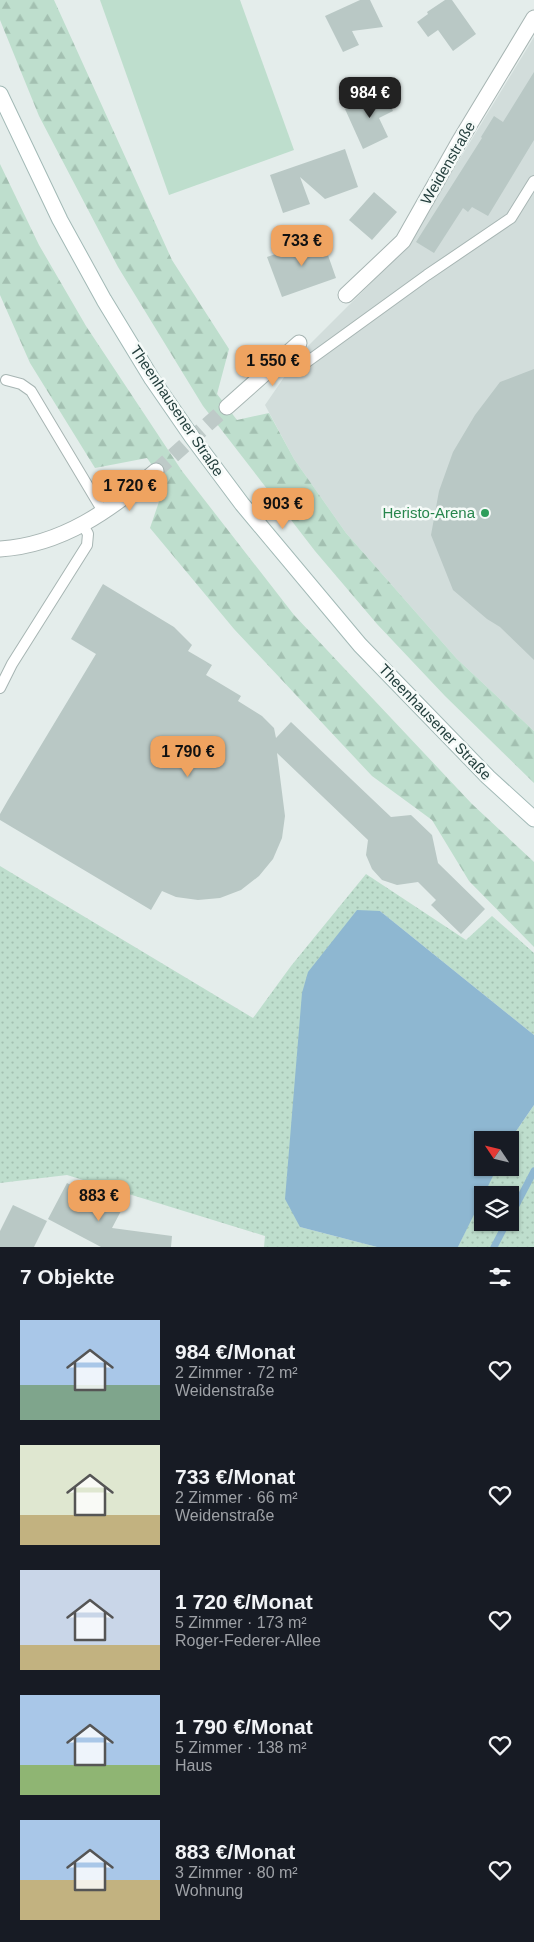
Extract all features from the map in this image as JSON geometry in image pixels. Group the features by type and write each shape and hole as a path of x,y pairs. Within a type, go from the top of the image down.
{"main road":[{"name":"Weidenstraße","path":"346,295 403,241 459,142 534,18"},
{"name":"Theenhausener Straße","path":"0,94 60,220 100,292 152,379 192,437 242,504 360,645 488,777 534,819"},
{"path":"227,407 299,342"},
{"path":"0,549 16,548 51,539 83,525 104,513 156,471"}],"lane":[{"path":"271,368 300,366 510,218 534,181"},
{"path":"6,380 21,384 31,391 104,513"},
{"path":"0,688 12,664 87,545 88,534 83,525"}],"shaded area":[{"path":"534,37 534,731 457,659 346,533 294,459 265,405 300,354 411,243 439,193"}],"green space":[{"path":"0,0 54,0 172,260 229,349 217,394 237,420 269,413 294,459 346,533 457,659 534,731 534,783 445,696 377,624 315,551 203,406 118,267 39,116 0,20"},
{"path":"100,0 240,0 294,150 169,195"},
{"path":"0,164 39,245 86,326 182,471 294,615 472,804 534,862 534,947 469,881 432,820 372,776 234,629 150,528 165,484 147,458 95,468 30,363 0,295"},
{"path":"0,866 253,1018 291,966 366,874 466,940 492,916 534,953 534,1035 380,911 300,1227 377,1247 264,1247 265,1236 67,1175 0,1183"},
{"path":"534,1105 534,1247 458,1247 474,1213 474,1231 519,1231 519,1186 488,1186 493,1176 519,1176 519,1131 516,1131"}],"water":[{"path":"357,910 380,911 534,1035 534,1105 516,1131 474,1131 474,1176 493,1176 488,1186 474,1186 474,1215 458,1247 377,1247 300,1227 285,1199 302,993 308,972"}],"building":[{"path":"360,0 370,0 383,27 352,31 359,45 343,52 325,16"},
{"path":"445,0 452,0 476,34 453,51 438,30 428,37 417,22 428,14 427,12"},
{"path":"534,72 534,140 488,216 472,207 468,212 463,208 434,253 416,242 494,116 503,122"},
{"path":"383,90 393,111 379,118 388,137 363,149 345,109"},
{"path":"345,149 358,187 325,199 300,177 310,204 283,213 270,175"},
{"path":"374,192 397,212 372,240 349,220"},
{"path":"322,238 336,278 282,297 267,257"},
{"name":"Heristo-Arena","path":"534,369 534,660 500,627 487,619 453,590 431,535 439,491 453,452 475,415 500,382"},
{"path":"103,584 174,627 192,645 188,651 212,665 206,675 241,696 238,701 262,716 274,728 276,738 291,722 391,817 411,815 432,835 438,863 485,909 461,934 431,905 436,900 418,882 397,885 382,880 372,869 366,855 368,840 277,753 285,816 282,838 273,859 259,876 241,890 220,898 198,900 176,897 162,891 151,910 0,820 0,814 8,800 96,654 71,639"},
{"path":"67,1183 121,1211 112,1228 172,1236 171,1247 101,1247 48,1219"},
{"path":"13,1205 47,1221 34,1247 0,1247 0,1231"}],"waterway":[{"path":"519,1200 534,1171"},
{"path":"494,1247 502,1231"}],"tunnel":[{"path":"156,471 227,407"}],"place":[{"name":"Heristo-Arena","path":"485,513"}]}
